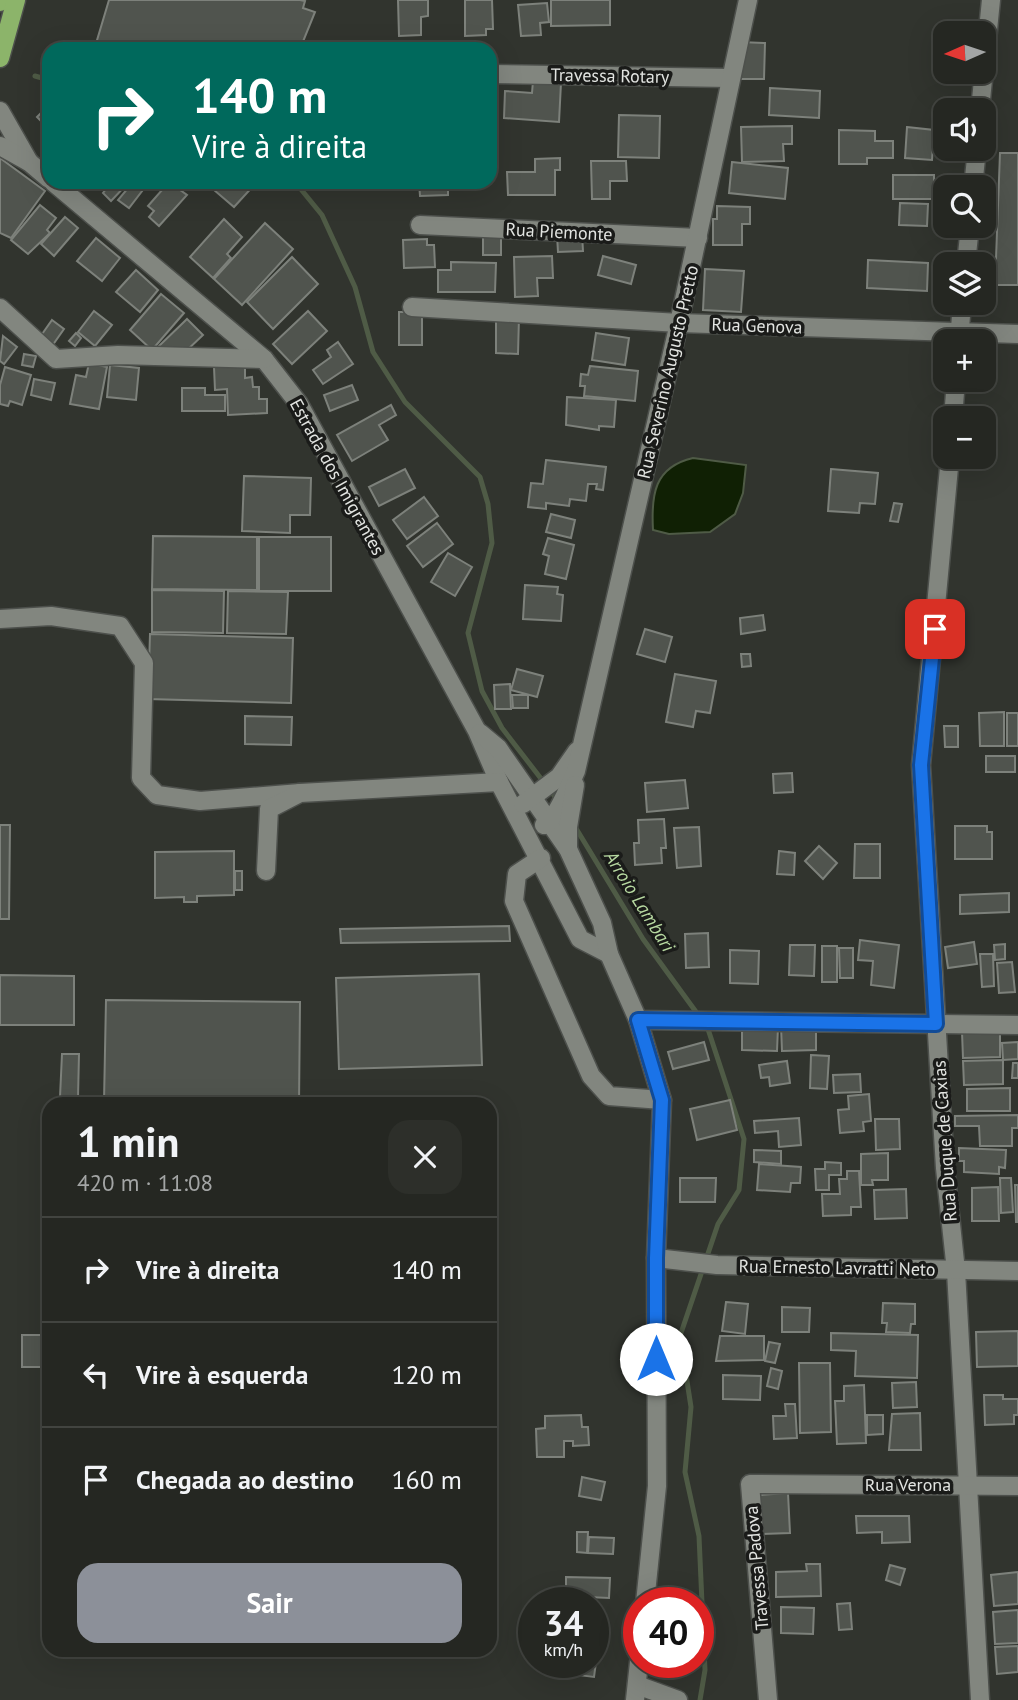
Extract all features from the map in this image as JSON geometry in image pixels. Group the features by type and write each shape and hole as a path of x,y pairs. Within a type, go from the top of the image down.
{"main road":[{"path":"0,58 16,0"}],"street":[{"name":"Rua Severino Augusto Pretto","path":"569,798 680,323 729,78 748,0"},
{"path":"981,98 990,0"},
{"name":"Travessa Rotary","path":"497,74 729,78"},
{"name":"Estrada dos Imigrantes","path":"0,111 29,162"},
{"name":"Estrada dos Imigrantes","path":"0,146 29,162 42,173"},
{"name":"Estrada dos Imigrantes","path":"61,189 264,359 299,404 477,731 499,782 541,858 580,939 609,954"},
{"name":"Rua Piemonte","path":"420,225 698,239"},
{"name":"Rua Genova","path":"412,307 933,336"},
{"path":"0,308 56,359 118,355 264,359"},
{"name":"Rua Genova","path":"996,335 1018,334"},
{"name":"Rua Duque de Caxias","path":"949,469 921,765 945,1168 956,1271 980,1700"},
{"path":"0,619 51,616 120,626 144,663 141,778 157,795 201,801 499,782"},
{"name":"Estrada dos Imigrantes","path":"477,731 498,748 535,795 568,849 602,923 609,954 638,1020 662,1100 656,1258 657,1486 647,1587"},
{"name":"Rua Severino Augusto Pretto","path":"515,810 559,777 583,742"},
{"path":"266,871 269,809 300,793"},
{"path":"527,832 550,819 569,798"},
{"path":"568,849 569,798"},
{"path":"541,858 517,874 514,901 591,1076 609,1096 662,1100"},
{"path":"638,1020 1018,1025"},
{"name":"Rua Ernesto Lavratti Neto","path":"656,1258 718,1265 1018,1271"},
{"name":"Travessa Padova","path":"768,1700 750,1484 798,1486"},
{"name":"Rua Verona","path":"798,1486 1018,1486"},
{"path":"636,1693 678,1700"}],"shaded area":[{"path":"693,458 746,465 743,493 735,514 710,532 669,534 653,530 654,494 658,484 670,468"}],"building":[{"path":"109,0 300,0 305,1 303,8 315,12 303,42 96,42"},
{"path":"398,0 428,0 428,16 421,17 421,35 399,36"},
{"path":"465,0 492,0 493,29 486,29 486,35 465,36"},
{"path":"551,0 610,0 610,25 551,26"},
{"path":"547,3 549,22 540,23 541,35 521,36 518,5"},
{"path":"740,42 765,43 764,79 739,79"},
{"path":"533,81 561,83 559,122 504,118 505,91 532,93"},
{"path":"770,88 820,91 819,118 769,115"},
{"path":"619,115 660,116 659,158 618,157"},
{"path":"792,126 792,144 783,144 784,161 742,162 741,127"},
{"path":"907,127 933,130 932,160 905,158"},
{"path":"839,130 875,131 875,141 893,141 893,158 867,158 867,164 839,164"},
{"path":"1000,153 1018,153 1018,285 996,285"},
{"path":"0,158 45,191 11,238 0,233"},
{"path":"560,158 560,170 555,170 555,195 508,195 507,172 535,172 535,159"},
{"path":"591,161 626,161 627,181 610,181 610,199 592,199"},
{"path":"732,162 788,168 785,199 729,193"},
{"path":"893,175 933,175 933,199 893,199"},
{"path":"106,189 122,189 111,201 103,193"},
{"path":"127,189 144,189 129,208 118,200"},
{"path":"163,189 179,189 187,195 159,226 149,217 154,211 148,206"},
{"path":"215,189 251,189 234,207"},
{"path":"420,189 448,189 448,195 420,196"},
{"path":"900,203 928,204 927,226 899,225"},
{"path":"40,205 56,218 47,230 50,233 28,254 11,240"},
{"path":"717,206 750,207 750,224 742,224 742,245 713,245 713,219 717,219"},
{"path":"65,217 78,228 54,256 41,244"},
{"path":"224,219 242,237 227,254 231,258 213,278 190,257"},
{"path":"265,223 293,249 242,305 214,279"},
{"path":"582,234 583,251 558,252 557,235"},
{"path":"483,236 501,236 501,255 483,255"},
{"path":"96,238 120,258 102,281 77,261"},
{"path":"427,239 427,245 434,245 435,267 404,268 403,240"},
{"path":"552,256 553,278 537,278 538,296 515,297 514,257"},
{"path":"603,256 636,265 631,284 598,275"},
{"path":"292,257 318,284 273,329 247,302"},
{"path":"868,260 928,263 927,291 867,288"},
{"path":"451,262 496,263 495,292 438,292 438,270 451,270"},
{"path":"705,269 744,271 741,312 703,310"},
{"path":"136,270 158,290 140,312 116,292"},
{"path":"161,294 184,313 152,350 130,330"},
{"path":"94,311 112,325 95,346 78,332"},
{"path":"308,311 327,331 292,364 273,344"},
{"path":"399,312 422,312 422,345 399,345"},
{"path":"496,317 519,317 518,354 496,353"},
{"path":"187,319 203,335 184,353 174,348 167,354 159,346"},
{"path":"52,320 64,329 52,346 40,337"},
{"path":"76,333 81,338 75,346 69,341"},
{"path":"596,333 629,338 625,365 592,360"},
{"path":"3,336 17,347 4,364 0,361"},
{"path":"338,342 353,364 323,384 313,370 331,357 327,350"},
{"path":"24,354 36,356 33,367 22,365"},
{"path":"89,363 107,367 99,409 70,404 76,375 86,377"},
{"path":"110,365 139,368 136,400 107,397"},
{"path":"245,366 245,378 252,377 253,387 259,387 259,399 267,399 267,413 228,415 227,389 215,390 214,367"},
{"path":"590,366 638,371 635,401 584,396 585,386 580,386 581,374 588,375"},
{"path":"5,367 31,375 22,405 10,401 8,406 0,404 0,385"},
{"path":"34,379 55,383 51,400 31,395"},
{"path":"352,385 358,400 330,411 324,395"},
{"path":"182,388 205,388 205,395 225,395 225,411 182,411"},
{"path":"567,397 616,400 614,427 599,426 599,430 566,425"},
{"path":"391,405 396,415 379,425 388,440 352,461 337,435"},
{"path":"546,460 606,467 603,490 596,489 597,484 588,484 586,501 570,499 569,506 546,503 546,509 528,507 531,483 543,484"},
{"path":"405,469 415,488 379,506 369,487"},
{"path":"831,469 878,473 875,504 860,503 859,513 828,511"},
{"path":"244,476 311,478 310,515 290,515 290,533 242,531"},
{"path":"424,497 438,516 407,539 393,520"},
{"path":"894,503 902,504 898,522 890,521"},
{"path":"551,514 575,520 571,538 546,532"},
{"path":"437,523 453,544 423,567 407,546"},
{"path":"153,536 257,537 257,590 152,589"},
{"path":"259,537 331,537 331,591 259,591"},
{"path":"548,538 574,545 566,579 545,574 549,556 543,554"},
{"path":"448,553 472,567 455,596 431,582"},
{"path":"525,585 558,587 557,594 563,595 561,621 523,619"},
{"path":"152,590 224,591 223,633 152,632"},
{"path":"228,591 288,592 286,634 227,633"},
{"path":"763,615 765,630 741,634 740,618"},
{"path":"645,629 672,637 665,662 637,654"},
{"path":"150,634 293,638 291,703 148,699"},
{"path":"741,654 750,654 751,666 742,667"},
{"path":"517,669 543,676 537,697 511,690"},
{"path":"675,674 716,681 710,713 696,711 693,727 666,722"},
{"path":"510,684 511,709 495,709 494,685"},
{"path":"512,695 528,695 528,708 513,708"},
{"path":"1004,712 1004,746 980,746 979,713"},
{"path":"1007,713 1018,713 1018,746 1007,746"},
{"path":"245,716 292,717 291,745 245,744"},
{"path":"944,726 958,726 958,747 945,747"},
{"path":"986,756 1015,756 1015,772 986,772"},
{"path":"792,773 793,792 774,793 773,774"},
{"path":"685,780 688,808 647,812 645,783"},
{"path":"664,819 666,848 661,848 662,863 635,865 634,843 639,843 638,820"},
{"path":"0,825 10,825 9,919 0,919"},
{"path":"955,826 987,826 987,832 992,832 992,859 955,859"},
{"path":"699,827 701,866 677,868 674,828"},
{"path":"855,844 880,844 880,878 854,878"},
{"path":"819,846 837,863 823,879 805,861"},
{"path":"234,851 234,895 197,896 197,902 184,902 184,897 155,898 155,852"},
{"path":"779,851 795,853 794,875 777,874"},
{"path":"235,871 242,871 242,890 235,890"},
{"path":"1009,893 1009,912 960,914 960,895"},
{"path":"509,926 510,941 341,943 340,929"},
{"path":"708,933 709,967 686,968 685,934"},
{"path":"860,940 899,945 894,988 871,985 873,961 858,960"},
{"path":"974,942 977,964 948,968 945,947"},
{"path":"1005,944 1005,959 995,960 994,945"},
{"path":"790,945 815,945 814,976 789,975"},
{"path":"822,946 837,946 837,982 822,982"},
{"path":"839,948 853,948 853,978 840,978"},
{"path":"730,950 759,951 758,984 730,983"},
{"path":"980,954 993,954 994,986 982,987"},
{"path":"1012,962 1015,992 999,993 997,963"},
{"path":"479,974 482,1065 339,1069 336,978"},
{"path":"0,975 74,976 74,1025 0,1025"},
{"path":"106,1000 300,1002 299,1097 104,1097"},
{"path":"742,1026 778,1027 777,1051 742,1050"},
{"path":"781,1026 816,1026 816,1050 782,1051"},
{"path":"1000,1026 1000,1057 963,1058 962,1032"},
{"path":"704,1042 709,1060 673,1069 668,1052"},
{"path":"1018,1042 1018,1059 1003,1060 1002,1043"},
{"path":"62,1054 79,1054 78,1097 60,1097"},
{"path":"811,1055 829,1056 827,1089 810,1088"},
{"path":"1003,1060 1003,1084 964,1085 963,1061"},
{"path":"787,1061 790,1083 770,1086 769,1077 761,1078 759,1065"},
{"path":"1013,1063 1018,1063 1018,1078 1012,1078"},
{"path":"860,1074 861,1092 834,1093 833,1075"},
{"path":"1010,1088 1010,1111 967,1111 967,1089"},
{"path":"869,1094 871,1121 863,1122 864,1131 840,1133 838,1110 849,1109 848,1096"},
{"path":"730,1100 737,1130 697,1140 690,1109"},
{"path":"1018,1115 1018,1128 1012,1128 1012,1146 980,1146 979,1126 955,1126 955,1116"},
{"path":"799,1118 801,1145 779,1147 778,1131 755,1133 754,1121"},
{"path":"875,1119 899,1119 900,1149 876,1150"},
{"path":"959,1148 1006,1150 1005,1168 999,1167 999,1174 964,1172 964,1161 959,1161"},
{"path":"754,1150 781,1151 781,1164 754,1162"},
{"path":"888,1153 888,1180 872,1180 873,1185 861,1185 861,1154"},
{"path":"825,1162 841,1163 841,1175 829,1175 829,1190 816,1190 815,1169 825,1169"},
{"path":"759,1164 801,1167 800,1183 791,1183 790,1192 757,1190"},
{"path":"847,1171 859,1171 861,1207 851,1207 851,1215 823,1216 822,1194 840,1194 839,1179 847,1179"},
{"path":"680,1178 716,1178 715,1202 680,1202"},
{"path":"1000,1178 1011,1178 1013,1212 1001,1213"},
{"path":"1015,1185 1018,1185 1018,1222 1016,1222"},
{"path":"998,1187 999,1221 972,1221 972,1188"},
{"path":"906,1189 907,1218 875,1219 874,1190"},
{"path":"726,1302 748,1304 745,1334 722,1331"},
{"path":"883,1303 915,1304 915,1324 911,1324 910,1333 886,1332 887,1323 882,1323"},
{"path":"782,1307 810,1308 809,1332 782,1332"},
{"path":"1018,1331 1018,1366 977,1367 976,1332"},
{"path":"831,1333 918,1335 917,1378 855,1376 856,1351 831,1350"},
{"path":"22,1335 41,1335 42,1367 22,1367"},
{"path":"720,1336 764,1336 764,1360 716,1361"},
{"path":"769,1342 780,1344 775,1363 765,1361"},
{"path":"799,1363 830,1363 831,1432 800,1433"},
{"path":"771,1368 782,1371 778,1389 767,1386"},
{"path":"723,1375 761,1376 760,1400 723,1399"},
{"path":"916,1382 917,1407 893,1408 892,1383"},
{"path":"864,1385 866,1443 837,1444 835,1401 844,1401 844,1386"},
{"path":"984,1395 1003,1395 1003,1399 1018,1399 1018,1415 1014,1415 1014,1424 985,1425"},
{"path":"785,1404 795,1404 797,1438 774,1439 773,1416 786,1416"},
{"path":"920,1413 921,1450 889,1450 892,1414"},
{"path":"581,1415 582,1427 588,1427 589,1445 573,1446 573,1441 564,1441 564,1457 537,1457 536,1429 545,1428 545,1416"},
{"path":"867,1415 883,1415 883,1434 867,1435"},
{"path":"582,1477 605,1482 601,1500 579,1496"},
{"path":"788,1493 790,1533 761,1534 759,1495"},
{"path":"856,1516 909,1516 910,1542 882,1543 882,1532 857,1533"},
{"path":"577,1532 588,1532 587,1553 577,1552"},
{"path":"589,1537 614,1538 613,1554 588,1553"},
{"path":"806,1564 820,1564 821,1596 776,1597 776,1572 807,1571"},
{"path":"890,1565 905,1569 900,1585 886,1580"},
{"path":"1018,1572 1018,1604 994,1606 991,1575"},
{"path":"566,1577 610,1578 609,1598 609,1587 566,1587"},
{"path":"850,1603 852,1629 839,1630 837,1604"},
{"path":"781,1607 814,1608 813,1634 781,1633"},
{"path":"1018,1610 1018,1643 995,1644 993,1612"},
{"path":"1018,1646 1018,1672 997,1674 995,1647"}],"waterway":[{"name":"Arroio Lambari","path":"35,76 42,78"},
{"name":"Arroio Lambari","path":"301,189 322,215 355,287 373,352 405,402 480,477 488,504 492,543 468,633 482,691 502,728 559,802"},
{"name":"Arroio Lambari","path":"574,825 643,939 699,1016"},
{"name":"Arroio Lambari","path":"700,1700 705,1670 699,1536 685,1472 691,1407 680,1336 718,1224 739,1190 744,1139 707,1026"}],"route":[{"path":"656,1359 656,1258 662,1100 638,1020 704,1023 936,1024 921,765 935,629"}]}
